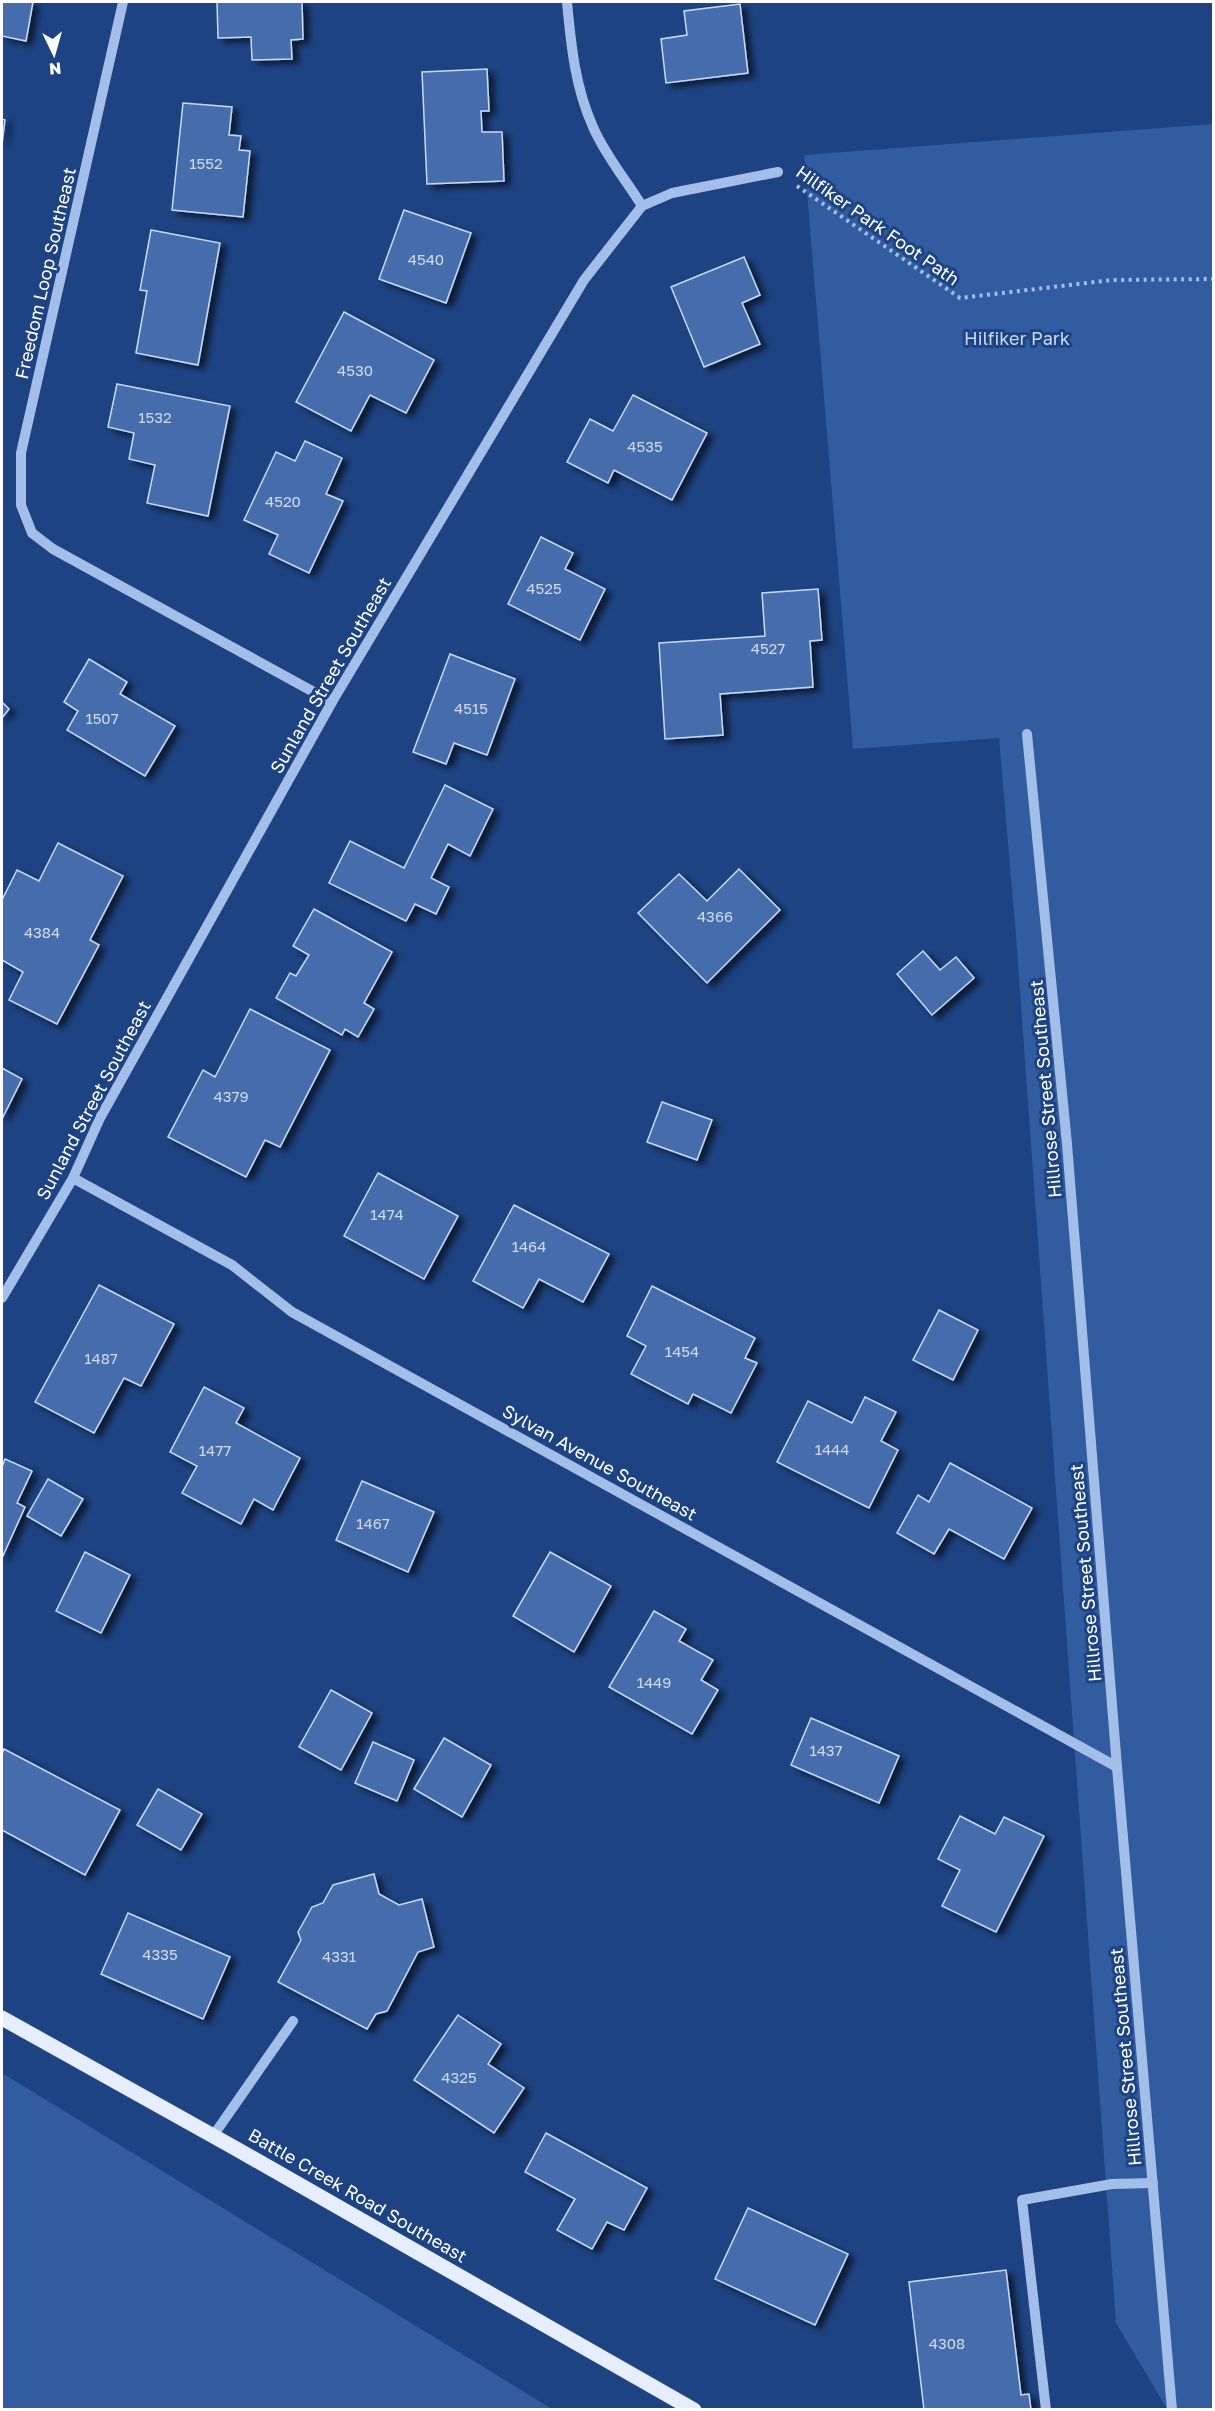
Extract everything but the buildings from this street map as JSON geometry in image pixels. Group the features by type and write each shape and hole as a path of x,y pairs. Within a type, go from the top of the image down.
{"main road":[{"name":"Battle Creek Road Southeast","path":"2,2018 694,2409"}],"street":[{"name":"Freedom Loop Southeast","path":"123,2 21,453 21,505 32,533 53,549 332,702"},
{"path":"567,2 571,53 582,97 594,129 642,206"},
{"name":"Sunland Street Southeast","path":"2,1298 73,1178 100,1118 332,702 584,280 642,206 672,193 778,172"},
{"name":"Hillrose Street Southeast","path":"1027,734 1068,1144 1117,1767 1172,2409"},
{"name":"Sylvan Avenue Southeast","path":"73,1178 232,1265 292,1312 1117,1767"},
{"path":"213,2136 293,2021"},
{"path":"1046,2409 1023,2200 1112,2184 1153,2183"}],"path":[{"name":"Hilfiker Park Foot Path","path":"778,172 960,298 1112,280 1214,279"}],"green space":[{"name":"Hilfiker Park","path":"1213,124 1213,2409 1167,2409 1116,2323 1016,936 999,738 853,749 804,155"},
{"path":"2,2073 552,2409 2,2409"}]}
